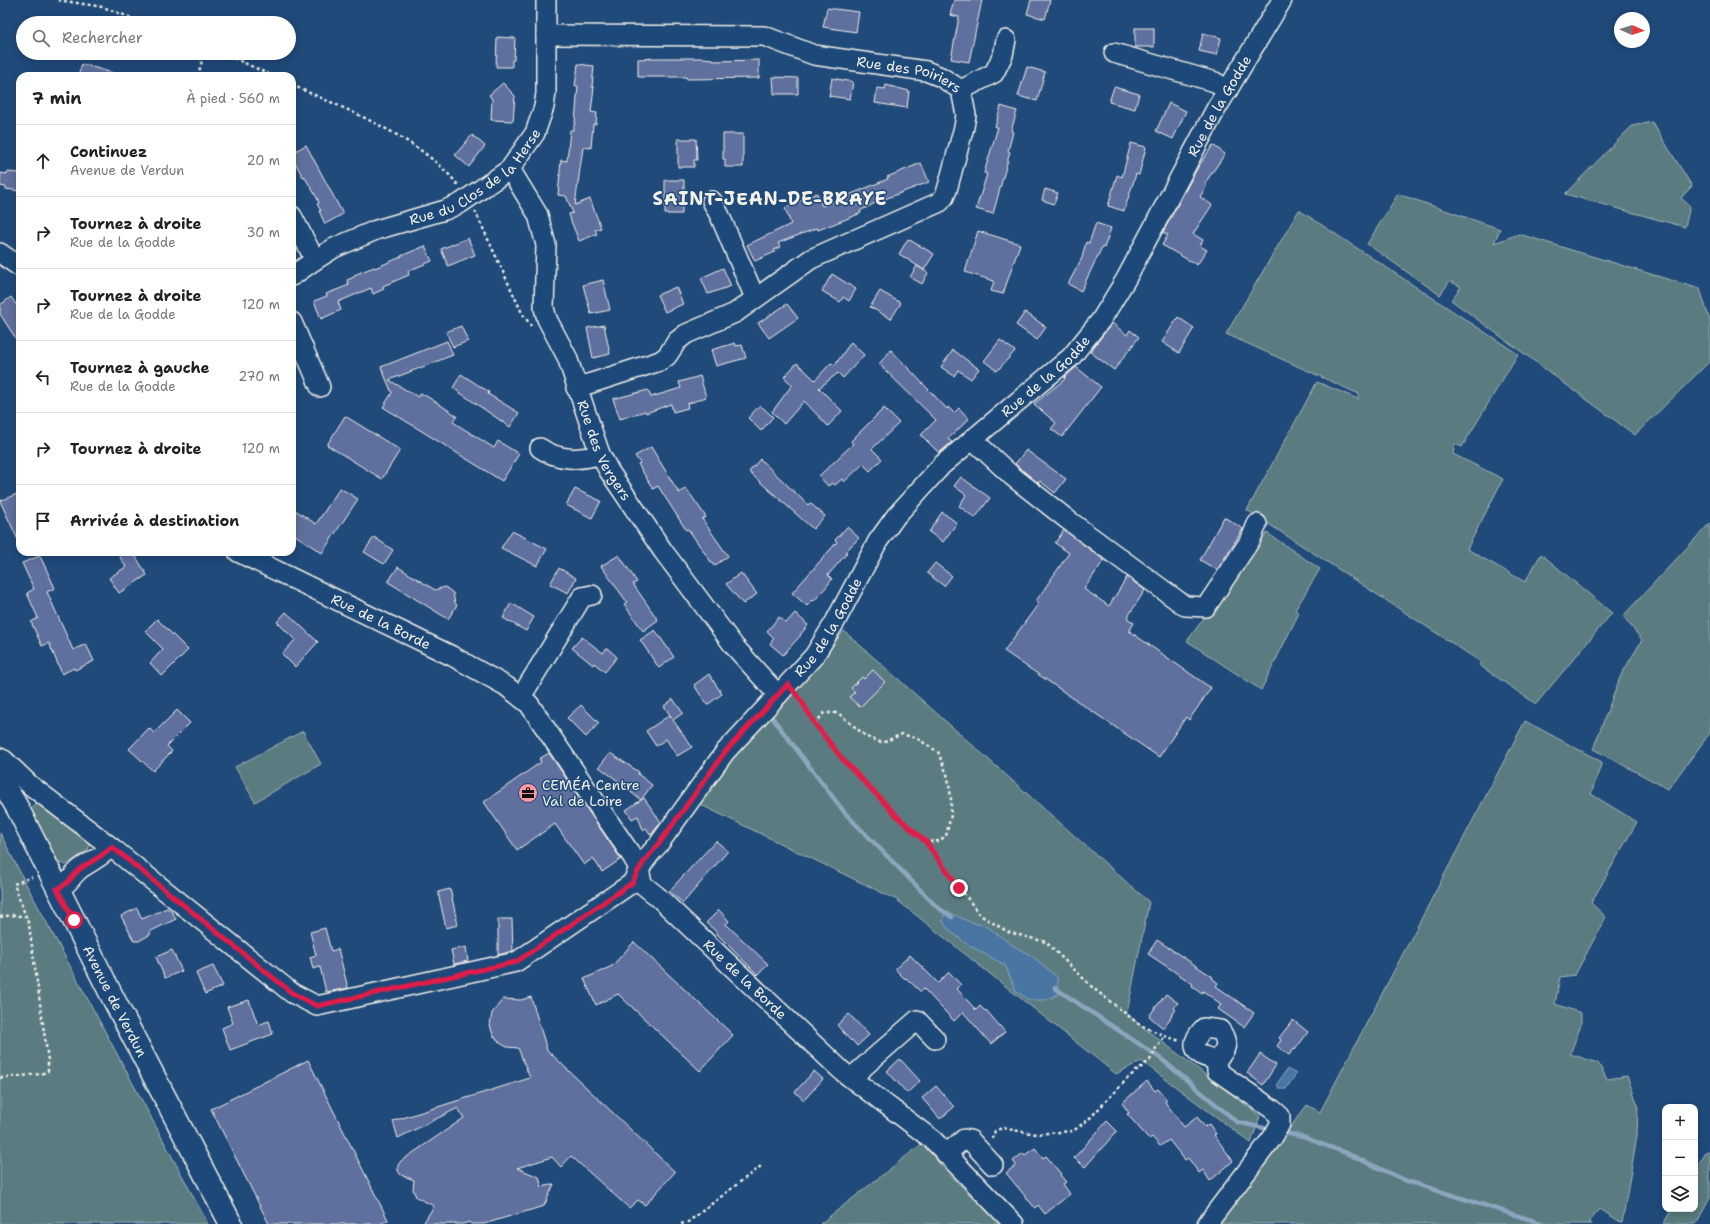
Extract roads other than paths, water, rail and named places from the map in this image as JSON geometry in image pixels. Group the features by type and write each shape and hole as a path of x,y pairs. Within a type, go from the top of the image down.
{"main road":[{"name":"Avenue de Verdun","path":"0,778 18,809 57,889 231,1224"}],"street":[{"name":"Rue du Clos de la Herse","path":"296,273 334,248 376,230 445,210 461,203 510,169 535,133 544,107 546,93 546,0"},
{"name":"Rue de la Godde","path":"0,758 30,785 112,847 292,993 317,1006 516,962 632,883 647,856 658,845 725,752 814,656 835,622 878,541 896,516 942,465 1072,357 1101,320 1126,280 1216,109 1282,0"},
{"name":"Rue des Poiriers","path":"546,35 764,36 814,55 926,71 941,77 961,90 966,115 947,190 940,202 811,259 735,312 686,334 677,341 667,356 660,361 576,388"},
{"path":"961,90 994,73 1003,55 1006,40"},
{"path":"1114,53 1215,82 1228,90"},
{"name":"Rue des Vergers","path":"510,169 538,215 546,245 544,308 547,319 567,357 576,388 600,454 609,471 663,551 734,646 783,689"},
{"path":"712,201 720,216 755,298"},
{"path":"296,224 315,260"},
{"path":"0,253 16,264"},
{"path":"296,331 320,387"},
{"path":"972,439 1012,476 1068,520 1185,606 1206,607 1251,539 1257,524"},
{"path":"540,448 548,454 558,457 582,458 600,454"},
{"name":"Rue de la Borde","path":"246,556 452,656 506,686 521,697 529,704 632,856 639,868 642,884 657,896 807,1039 851,1078 933,1140 1014,1224"},
{"path":"521,697 582,597 592,595"},
{"path":"57,889 66,885 80,869 105,854 112,847"},
{"path":"851,1078 917,1020 934,1039"},
{"path":"1204,1028 1220,1030 1225,1037 1227,1046 1222,1055 1216,1059 1205,1058 1197,1052 1194,1045 1197,1035 1204,1028"},
{"path":"1207,1224 1277,1131 1280,1116 1217,1071 1216,1059"},
{"path":"946,1154 964,1139 970,1140 994,1165"}],"water":[{"path":"950,913 968,921 988,927 1012,945 1032,956 1057,977 1059,994 1046,1000 1029,1000 1016,991 1005,965 968,945 949,930 943,922 944,915"},
{"path":"1287,1069 1296,1074 1286,1089 1279,1089 1277,1084"}],"waterway":[{"path":"771,716 845,813 937,907 952,917"},
{"path":"1055,988 1160,1058 1237,1122 1272,1130"},
{"path":"1281,1132 1303,1137 1346,1153 1407,1181 1544,1224"}],"place":[{"name":"CEMÉA Centre Val de Loire","path":"528,793"}],"district":[{"name":"SAINT-JEAN-DE-BRAYE","path":"770,199"}]}
